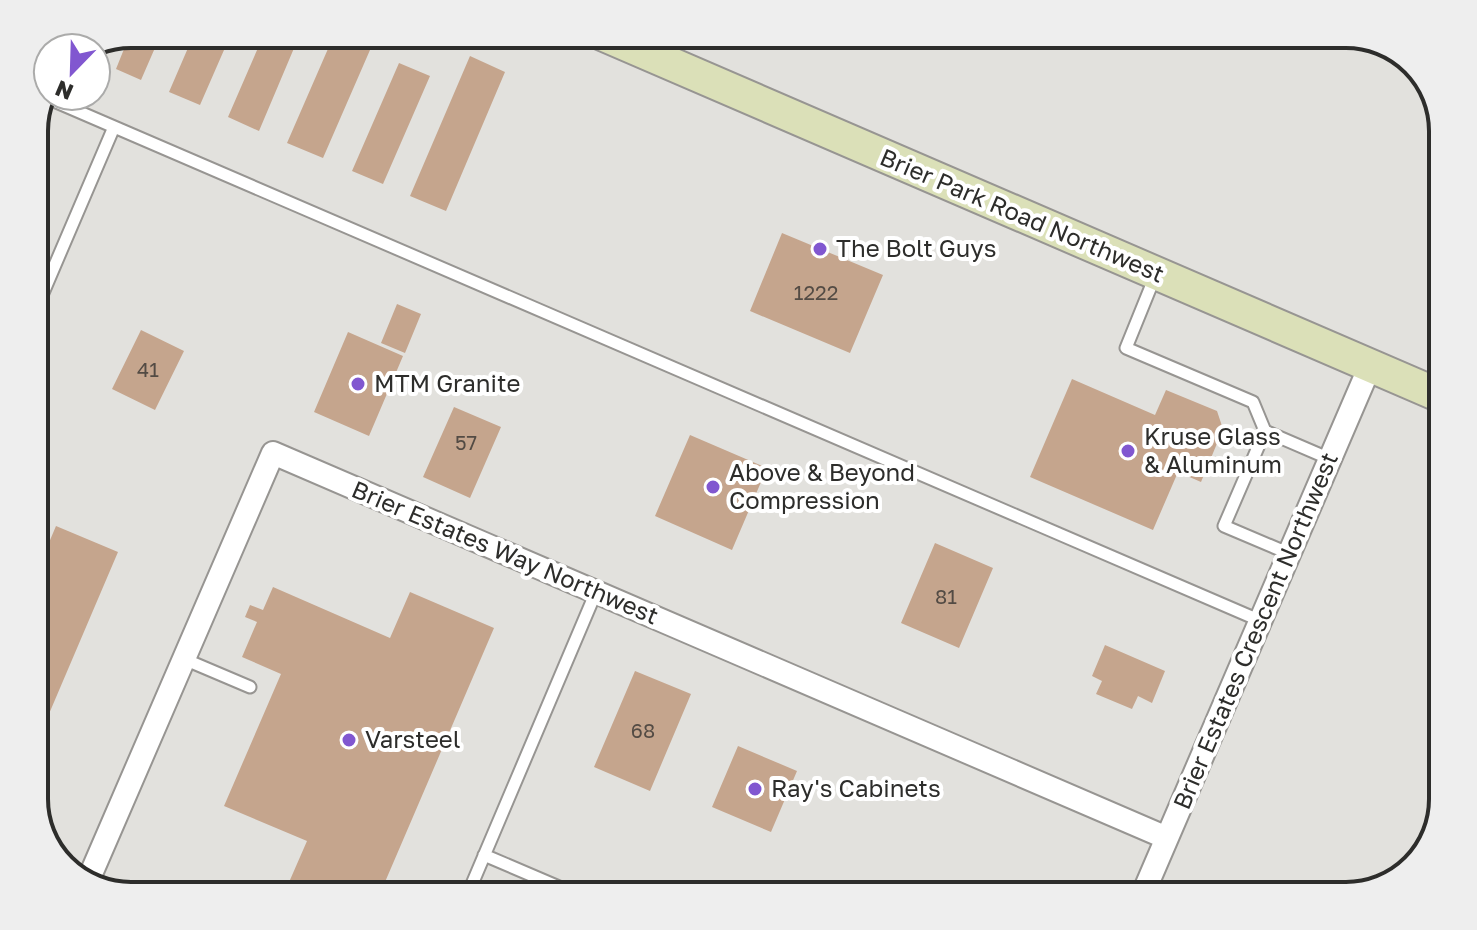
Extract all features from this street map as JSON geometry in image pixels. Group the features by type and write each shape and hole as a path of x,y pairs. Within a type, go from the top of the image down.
{"street":[{"name":"Brier Park Road Northwest","path":"634,48 1429,391"},
{"name":"Brier Estates Crescent Northwest","path":"1148,882 1370,366"},
{"name":"Brier Estates Way Northwest","path":"92,872 273,453 1167,838"}],"lane":[{"path":"79,112 1261,621"},
{"path":"48,281 114,127"},
{"path":"1157,274 1126,348 1253,402 1265,431 1330,459"},
{"path":"1265,431 1224,526 1290,554"},
{"path":"473,882 596,592"},
{"path":"184,659 250,687"},
{"path":"484,855 547,882"}],"building":[{"path":"155,48 141,80 116,69 124,49"},
{"path":"188,48 225,48 200,105 169,92"},
{"path":"258,48 294,48 259,131 228,117"},
{"path":"328,48 370,50 323,158 287,143"},
{"path":"470,56 505,72 446,211 410,196"},
{"path":"399,63 430,76 383,184 352,171"},
{"path":"782,233 883,275 850,353 750,311"},
{"path":"397,304 421,314 405,353 381,343"},
{"path":"141,330 184,351 155,410 112,389"},
{"name":"MTM Granite","path":"348,332 403,356 369,436 314,412"},
{"name":"Kruse Glass & Aluminum","path":"1072,379 1155,415 1166,390 1217,411 1223,429 1201,482 1178,472 1153,530 1030,477"},
{"path":"454,407 501,427 470,498 423,477"},
{"name":"Above & Beyond Compression","path":"690,435 767,468 732,550 655,516"},
{"path":"56,526 118,552 48,716 48,545"},
{"path":"935,543 993,568 959,648 901,623"},
{"name":"Varsteel","path":"273,587 390,638 410,592 494,628 385,882 289,882 307,841 224,806 281,674 242,657 257,622 245,617 250,605 263,610"},
{"path":"1105,645 1165,671 1152,703 1138,696 1132,709 1096,694 1102,681 1092,676"},
{"path":"635,671 691,694 650,791 594,767"},
{"name":"Ray's Cabinets","path":"738,746 797,771 771,832 712,807"}],"place":[{"name":"The Bolt Guys","path":"820,249"},
{"name":"MTM Granite","path":"358,384"},
{"name":"Kruse Glass & Aluminum","path":"1128,451"},
{"name":"Above & Beyond Compression","path":"713,487"},
{"name":"Varsteel","path":"349,740"},
{"name":"Ray's Cabinets","path":"755,789"}]}
